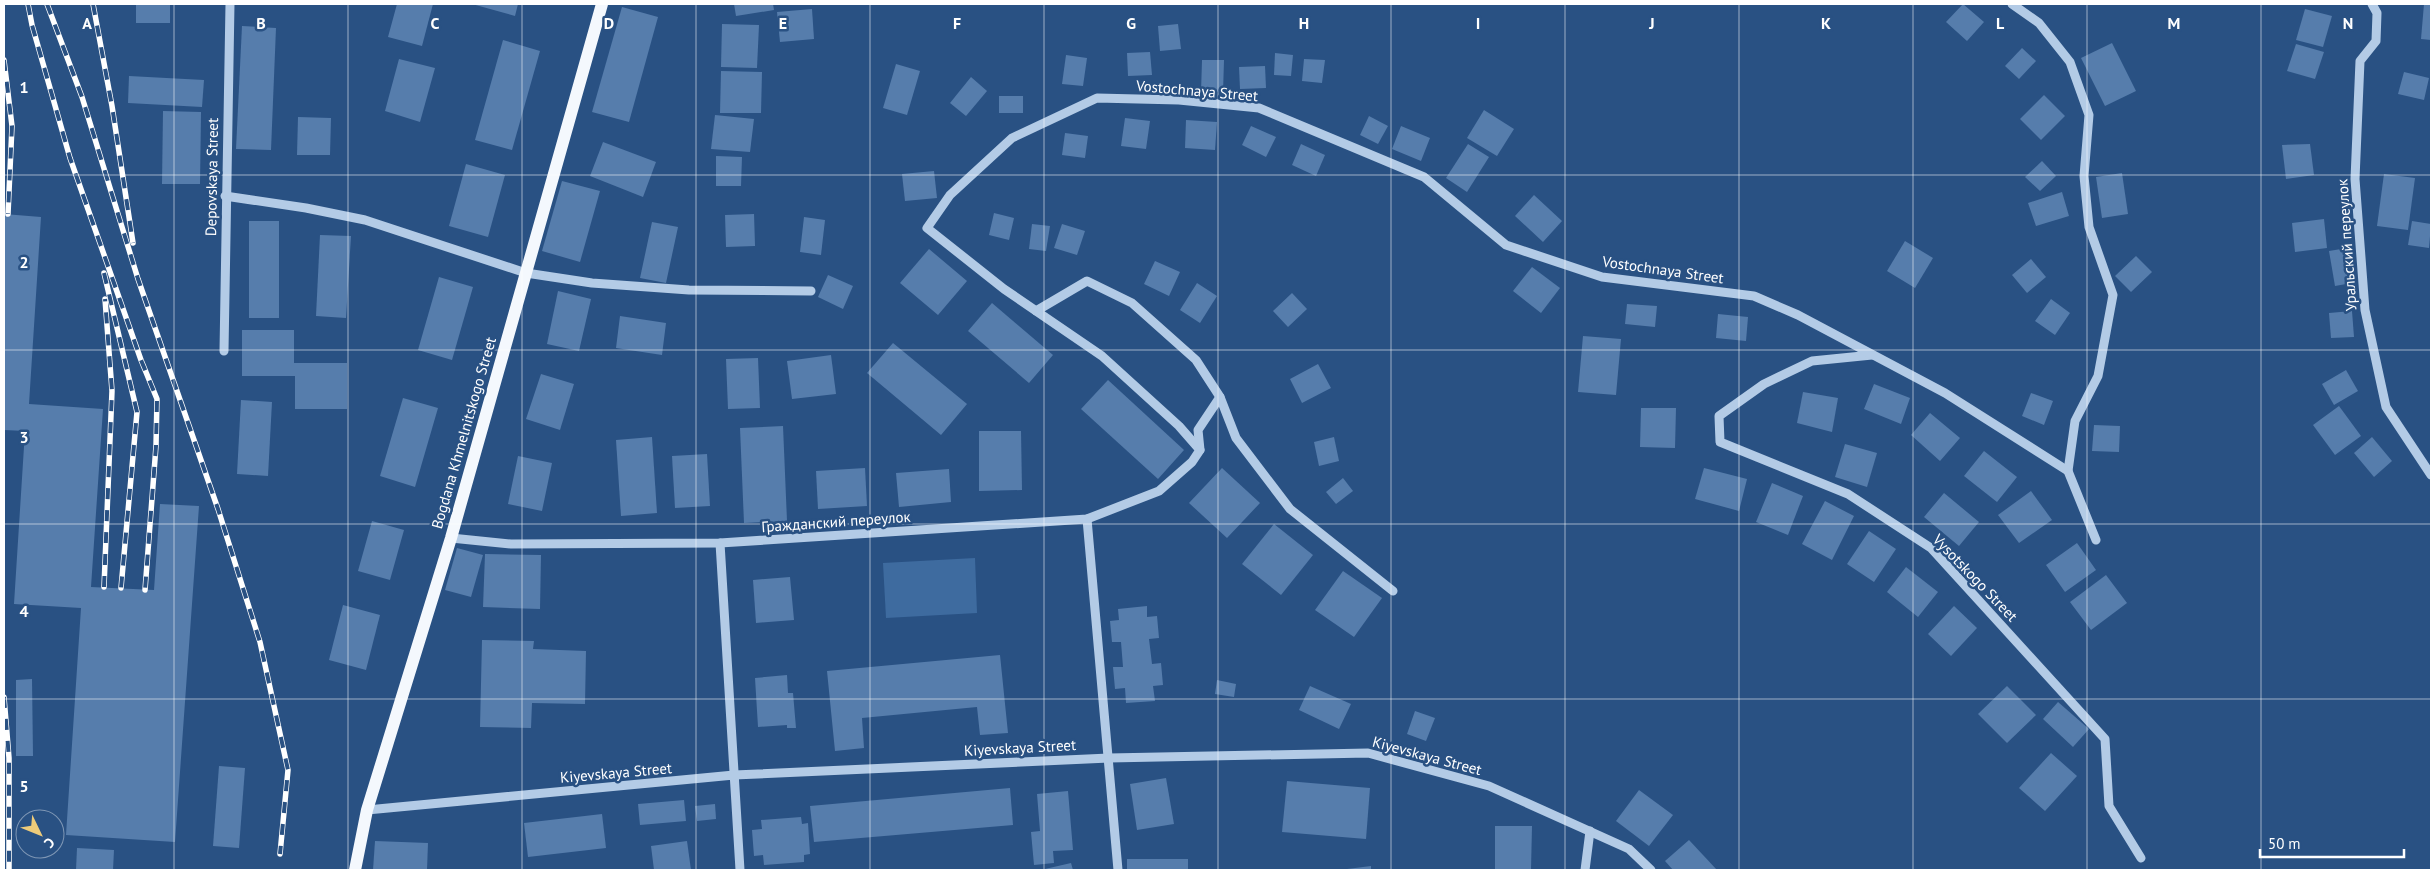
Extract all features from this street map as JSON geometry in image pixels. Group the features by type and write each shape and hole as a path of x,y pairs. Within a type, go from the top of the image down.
{"main road":[{"name":"Bogdana Khmelnitskogo Street","path":"355,870 367,810 451,538 602,4"}],"street":[{"name":"Depovskaya Street","path":"224,351 225,196 230,4"},
{"path":"2012,4 2039,22 2070,62 2088,115 2084,176 2089,227 2113,295 2098,376 2075,420 2068,471 2096,540"},
{"name":"Уральский переулок","path":"2372,4 2377,13 2376,41 2360,61 2355,179 2365,310 2386,407 2431,475"},
{"name":"Vostochnaya Street","path":"1036,311 1004,290 927,228 950,195 1012,138 1097,98 1179,100 1260,108 1424,177 1506,245 1602,278 1754,296 1798,315 1944,393 2068,471"},
{"path":"225,196 306,208 365,220 526,273 592,283 689,290 811,291"},
{"path":"1200,450 1180,426 1102,356 1036,311 1087,281 1132,304 1196,360 1220,397 1236,438 1290,509 1392,591"},
{"name":"Vysotskogo Street","path":"1873,354 1812,361 1764,384 1719,416 1720,442 1848,494 1931,548 2105,739 2109,806 2141,858"},
{"path":"1200,450 1198,430 1220,397"},
{"name":"Гражданский переулок","path":"451,538 511,544 720,544 1087,519 1159,491 1192,462 1200,450"},
{"path":"1087,519 1118,870"},
{"path":"720,544 740,870"},
{"name":"Kiyevskaya Street","path":"367,810 734,775 1109,758 1368,753 1489,786 1629,849 1651,870"},
{"path":"1585,870 1590,830"}],"shaded area":[{"path":"975,558 977,613 886,618 883,563"}],"building":[{"path":"136,4 170,4 170,23 136,23"},
{"path":"397,4 433,4 422,46 388,37"},
{"path":"472,4 518,4 515,16"},
{"path":"734,4 773,4 774,10 736,16"},
{"path":"1963,4 1984,22 1967,41 1946,22"},
{"path":"2424,4 2431,5 2431,40 2421,39"},
{"path":"622,7 658,17 629,122 592,112"},
{"path":"812,9 814,39 780,42 777,12"},
{"path":"2305,9 2332,16 2323,47 2296,40"},
{"path":"722,24 759,25 757,68 721,67"},
{"path":"1178,24 1181,49 1160,51 1158,26"},
{"path":"242,26 276,28 271,150 236,149"},
{"path":"503,40 540,51 512,150 475,140"},
{"path":"2112,43 2136,91 2105,106 2081,58"},
{"path":"2296,44 2324,52 2315,79 2287,71"},
{"path":"2022,48 2036,61 2019,79 2005,66"},
{"path":"1150,52 1152,75 1128,76 1127,53"},
{"path":"1275,53 1293,55 1291,76 1274,75"},
{"path":"1066,55 1087,58 1083,86 1062,84"},
{"path":"399,59 435,68 420,122 385,111"},
{"path":"1304,59 1325,60 1322,83 1302,81"},
{"path":"1202,60 1224,60 1223,92 1201,92"},
{"path":"896,64 920,71 907,115 883,108"},
{"path":"1265,66 1266,88 1240,89 1239,67"},
{"path":"721,71 762,72 761,113 720,113"},
{"path":"2404,72 2429,78 2424,100 2398,94"},
{"path":"129,76 204,80 202,107 128,103"},
{"path":"971,77 987,91 966,116 950,103"},
{"path":"2044,95 2065,116 2041,140 2020,119"},
{"path":"999,96 1023,96 1023,113 999,113"},
{"path":"1484,110 1514,129 1497,156 1467,138"},
{"path":"163,111 201,112 200,184 162,184"},
{"path":"715,115 754,119 750,152 711,149"},
{"path":"1369,116 1388,126 1378,144 1360,135"},
{"path":"298,117 331,118 330,155 297,155"},
{"path":"1125,118 1150,121 1146,149 1121,146"},
{"path":"1186,120 1217,122 1215,150 1185,148"},
{"path":"1251,126 1276,137 1266,157 1242,145"},
{"path":"1401,126 1430,138 1421,161 1392,149"},
{"path":"1065,133 1088,136 1085,158 1062,155"},
{"path":"603,142 656,162 643,197 590,176"},
{"path":"1301,144 1325,155 1316,176 1292,165"},
{"path":"1468,144 1489,157 1467,192 1446,178"},
{"path":"2310,144 2314,175 2286,179 2282,145"},
{"path":"716,156 742,157 741,186 716,186"},
{"path":"2042,161 2056,176 2040,191 2025,177"},
{"path":"466,164 505,175 488,237 449,226"},
{"path":"934,171 937,198 905,201 902,174"},
{"path":"2122,173 2128,214 2102,218 2096,177"},
{"path":"2384,174 2415,178 2408,230 2377,226"},
{"path":"562,181 600,191 580,262 542,251"},
{"path":"2062,192 2069,216 2036,226 2028,203"},
{"path":"1534,195 1562,221 1543,242 1515,216"},
{"path":"994,213 1014,218 1009,240 989,235"},
{"path":"4,214 41,217 29,404 103,409 91,587 154,590 160,504 199,506 175,842 66,835 81,608 14,604 25,431 4,430"},
{"path":"754,214 755,246 726,247 725,215"},
{"path":"804,217 825,220 821,255 800,252"},
{"path":"2324,219 2327,248 2295,252 2292,223"},
{"path":"249,221 279,221 279,318 249,318"},
{"path":"2412,221 2431,224 2429,248 2408,245"},
{"path":"652,222 678,227 666,283 640,278"},
{"path":"1032,224 1050,226 1046,251 1029,249"},
{"path":"1062,224 1085,231 1077,255 1054,248"},
{"path":"320,235 351,236 346,318 316,316"},
{"path":"1905,241 1933,258 1915,288 1887,271"},
{"path":"2347,248 2352,283 2335,286 2329,251"},
{"path":"929,249 967,281 938,315 900,283"},
{"path":"2136,256 2152,272 2131,292 2115,276"},
{"path":"2031,259 2046,277 2027,293 2012,275"},
{"path":"1155,261 1180,272 1169,296 1144,284"},
{"path":"1532,267 1560,288 1541,313 1513,291"},
{"path":"828,275 853,286 843,309 818,297"},
{"path":"439,277 473,287 452,360 418,350"},
{"path":"1197,283 1217,296 1200,323 1180,310"},
{"path":"558,291 591,299 579,351 547,344"},
{"path":"1292,293 1307,309 1288,327 1273,311"},
{"path":"2051,299 2070,313 2055,335 2035,321"},
{"path":"992,303 1053,355 1029,383 968,331"},
{"path":"1627,304 1657,306 1655,327 1625,324"},
{"path":"2352,311 2354,337 2331,338 2329,313"},
{"path":"1718,314 1748,317 1746,341 1716,338"},
{"path":"620,316 666,323 662,355 616,348"},
{"path":"242,330 294,330 294,363 347,363 347,409 295,409 295,376 242,376"},
{"path":"1583,336 1621,339 1616,395 1578,392"},
{"path":"893,343 967,404 941,435 867,373"},
{"path":"831,355 836,394 792,399 787,361"},
{"path":"758,358 760,408 728,409 726,359"},
{"path":"1318,364 1331,388 1302,403 1290,379"},
{"path":"2346,370 2358,391 2334,405 2322,384"},
{"path":"541,374 574,384 560,430 526,419"},
{"path":"1108,380 1184,450 1158,479 1081,409"},
{"path":"1874,384 1910,398 1901,424 1864,409"},
{"path":"1803,392 1838,398 1832,432 1797,423"},
{"path":"2031,393 2053,401 2044,425 2022,416"},
{"path":"403,398 438,408 415,487 380,476"},
{"path":"241,400 272,402 268,476 237,474"},
{"path":"2339,406 2361,436 2335,455 2313,425"},
{"path":"1641,408 1676,408 1675,448 1640,447"},
{"path":"1930,413 1960,438 1940,461 1911,435"},
{"path":"2094,425 2120,426 2119,452 2092,451"},
{"path":"783,426 787,521 744,523 740,428"},
{"path":"979,431 1021,431 1022,490 979,491"},
{"path":"652,437 657,513 621,516 616,440"},
{"path":"1334,437 1339,461 1319,466 1314,442"},
{"path":"2372,437 2392,461 2374,477 2354,453"},
{"path":"1845,444 1877,453 1867,487 1835,477"},
{"path":"1984,451 2017,477 1997,502 1964,476"},
{"path":"707,454 710,506 675,508 672,456"},
{"path":"518,456 552,463 542,511 508,504"},
{"path":"865,468 867,506 818,509 816,471"},
{"path":"1222,468 1260,503 1227,538 1189,503"},
{"path":"1704,468 1747,479 1739,511 1695,499"},
{"path":"949,469 951,502 899,507 896,473"},
{"path":"1343,478 1353,491 1336,504 1326,492"},
{"path":"1772,483 1803,496 1788,535 1756,522"},
{"path":"2031,491 2052,520 2019,543 1998,515"},
{"path":"1944,493 1979,522 1959,546 1924,517"},
{"path":"1825,501 1854,516 1832,560 1802,544"},
{"path":"372,521 404,530 390,580 358,571"},
{"path":"1274,524 1313,555 1281,595 1242,564"},
{"path":"1869,531 1896,549 1874,582 1847,564"},
{"path":"2077,543 2096,570 2065,592 2046,565"},
{"path":"457,548 483,555 471,597 445,590"},
{"path":"485,554 541,555 540,609 483,607"},
{"path":"1906,567 1938,592 1918,617 1887,592"},
{"path":"1343,571 1382,598 1354,637 1315,610"},
{"path":"2106,575 2127,603 2091,630 2070,602"},
{"path":"790,577 794,620 756,623 753,580"},
{"path":"343,605 380,615 366,670 329,660"},
{"path":"1147,606 1147,617 1157,616 1159,638 1149,639 1152,664 1161,663 1163,685 1153,686 1155,701 1126,703 1125,688 1115,689 1113,667 1123,667 1121,642 1112,642 1110,621 1119,620 1118,609"},
{"path":"1954,606 1977,628 1951,656 1928,634"},
{"path":"482,640 534,641 533,649 586,651 585,704 532,703 531,728 480,727"},
{"path":"1000,655 1008,733 980,735 977,707 862,718 864,748 835,751 827,671"},
{"path":"787,675 788,693 793,693 796,728 787,728 787,725 758,727 755,678"},
{"path":"32,679 33,756 16,756 16,680"},
{"path":"1217,680 1236,684 1234,697 1215,694"},
{"path":"1310,686 1351,704 1339,729 1299,710"},
{"path":"2007,686 2036,715 2007,743 1978,714"},
{"path":"2058,702 2089,729 2073,747 2043,719"},
{"path":"1415,711 1435,718 1426,741 1407,734"},
{"path":"2051,753 2077,776 2045,811 2019,788"},
{"path":"219,766 245,768 239,848 213,846"},
{"path":"1166,778 1174,824 1137,830 1130,784"},
{"path":"1287,781 1370,788 1366,839 1282,832"},
{"path":"1010,788 1013,825 814,842 810,806"},
{"path":"1639,790 1673,815 1649,846 1616,821"},
{"path":"1068,791 1073,850 1053,851 1054,863 1034,865 1031,832 1040,831 1037,794"},
{"path":"684,800 686,821 640,825 638,804"},
{"path":"715,804 716,819 697,821 695,806"},
{"path":"602,814 606,848 528,857 524,823"},
{"path":"801,817 802,824 808,823 810,854 804,855 804,862 764,865 763,855 754,856 752,830 762,829 761,820"},
{"path":"1495,826 1532,826 1531,870 1495,870"},
{"path":"1689,840 1717,870 1673,870 1665,861"},
{"path":"375,841 428,843 427,870 373,870"},
{"path":"687,841 691,870 654,870 651,846"},
{"path":"77,848 114,850 113,870 76,870"},
{"path":"1127,859 1188,859 1188,870 1127,870"},
{"path":"1071,863 1073,870 1045,870 1045,869"},
{"path":"1371,866 1371,870 1347,870 1347,869"}],"railway":[{"path":"28,4 32,25 70,158 141,360 157,399 156,446 145,590"},
{"path":"47,4 82,97 138,279 218,509 260,642 288,770 280,854"},
{"path":"93,4 112,106 133,243"},
{"path":"4,60 12,126 8,214"},
{"path":"104,273 137,412 121,588"},
{"path":"104,587 112,391 105,299"},
{"path":"4,697 9,758 9,870"}]}
